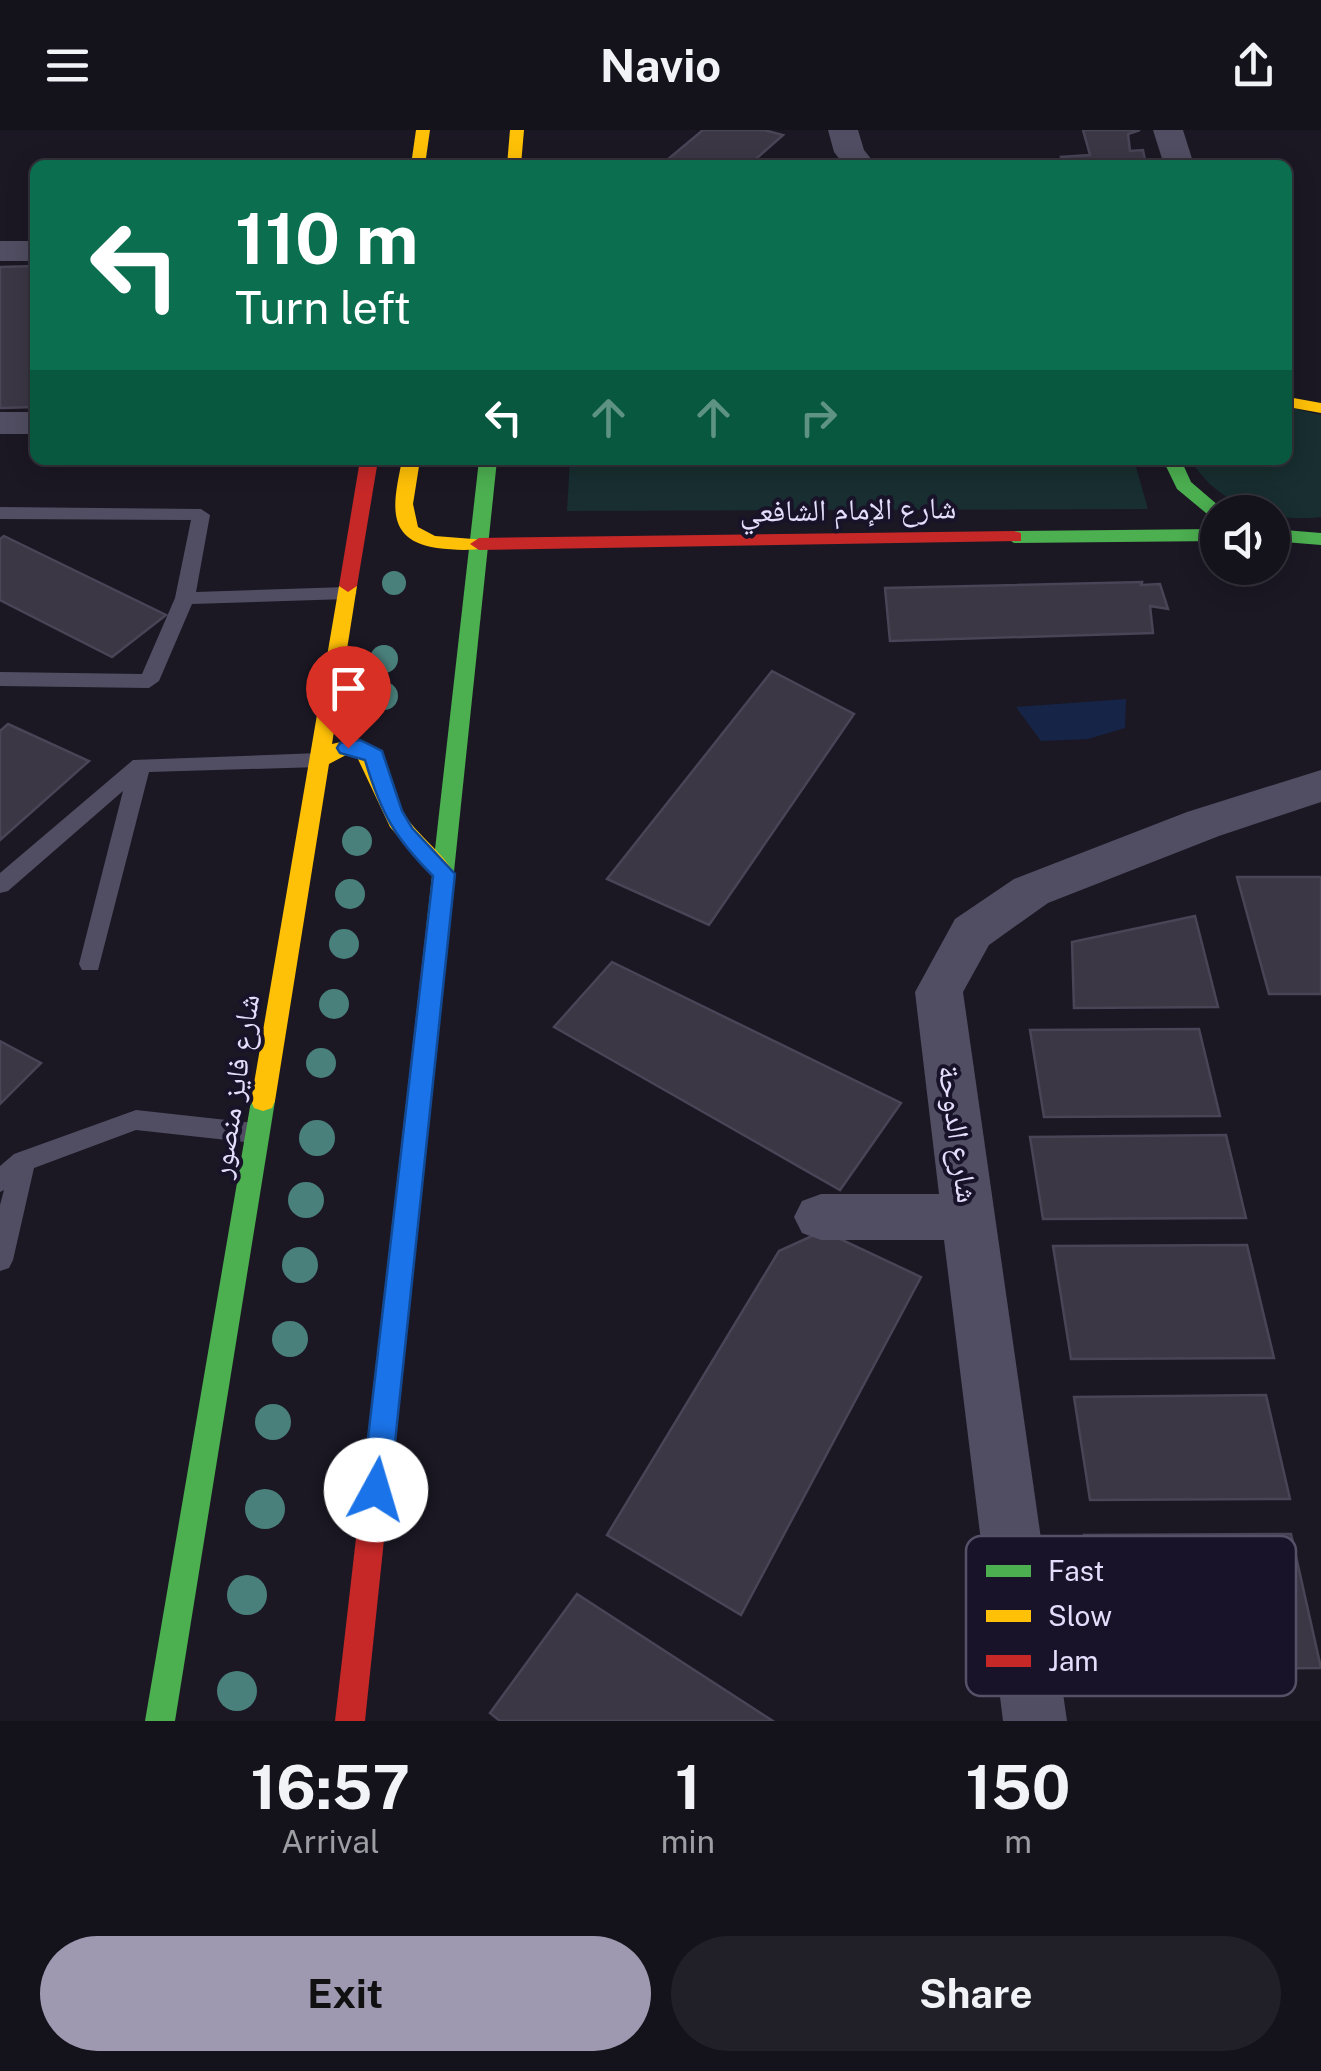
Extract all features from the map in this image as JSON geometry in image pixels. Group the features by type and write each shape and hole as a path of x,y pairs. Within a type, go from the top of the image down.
{"main road":[{"path":"419,160 424,130"},
{"path":"514,160 517,130"},
{"name":"شارع فايز منصور","path":"160,1721 368,465"},
{"name":"شارع الإمام الشافعي","path":"410,465 402,517 407,527 430,541 479,544 1200,535"},
{"path":"350,1721 487,465"},
{"path":"1173,465 1174,473 1200,502"},
{"path":"1290,536 1321,539"},
{"path":"320,760 348,748 360,748 374,756 392,811 405,834 444,874"}],"street":[{"path":"843,130 849,152 857,160"},
{"path":"1168,130 1177,160"},
{"path":"0,251 30,250"},
{"path":"0,423 30,423"},
{"name":"شارع الدوحة","path":"1011,1536 939,992 972,932 1030,891 1203,824 1321,786"},
{"path":"821,1217 969,1216"},
{"name":"شارع الدوحة","path":"1032,1696 1035,1721"}],"lane":[{"path":"0,513 202,515 185,598 150,680 0,679"},
{"path":"185,598 347,594"},
{"path":"0,885 140,764 320,760"},
{"path":"90,964 140,764"},
{"path":"0,1181 23,1162 136,1120 258,1134"},
{"path":"0,1260 23,1162"}],"green space":[{"path":"1292,408 1321,415 1321,517 1290,517 1290,495 1225,495 1195,465 1292,465"},
{"path":"570,465 1135,465 1148,509 567,511"}],"water":[{"path":"1126,699 1125,728 1088,739 1041,741 1016,707"}],"building":[{"path":"703,130 764,130 783,135 755,160 667,160"},
{"path":"1083,130 1140,130 1128,134 1130,151 1143,150 1145,160 1061,157 1090,155"},
{"path":"30,266 30,407 0,408 0,267"},
{"path":"4,536 166,615 112,657 0,600 0,539"},
{"path":"1142,582 1141,585 1160,584 1168,609 1150,606 1153,633 890,641 885,588"},
{"path":"772,671 854,714 709,925 607,879"},
{"path":"8,724 89,761 0,840 0,731"},
{"path":"1237,877 1321,877 1321,994 1269,994"},
{"path":"1195,916 1218,1007 1074,1008 1072,942"},
{"path":"612,962 901,1103 840,1190 554,1027"},
{"path":"1199,1029 1220,1116 1044,1117 1030,1030"},
{"path":"0,1041 41,1063 0,1104"},
{"path":"1226,1135 1246,1218 1043,1219 1030,1137"},
{"path":"823,1231 921,1277 741,1615 607,1535 779,1251"},
{"path":"1247,1245 1274,1358 1071,1359 1053,1246"},
{"path":"1266,1395 1290,1499 1090,1500 1074,1397"},
{"path":"1291,1534 1291,1536 1084,1536"},
{"path":"1296,1556 1321,1668 1296,1668"},
{"path":"577,1594 773,1721 500,1721 490,1713"}],"traffic: fast":[{"path":"437,929 487,465"},
{"path":"1174,465 1183,485 1200,499"},
{"path":"1014,537 1200,535"},
{"path":"1290,536 1321,539"},
{"path":"160,1721 263,1101"}],"traffic: slow":[{"path":"419,160 423,130"},
{"path":"514,160 517,130"},
{"path":"1292,403 1321,408"},
{"path":"410,465 404,504 410,530 433,542 479,544"},
{"path":"263,1101 348,586"},
{"path":"320,760 346,747 365,752 398,822 444,874"}],"traffic: jam":[{"path":"348,586 368,465"},
{"path":"479,544 1014,537"},
{"path":"350,1721 437,929"}],"route":[{"path":"348,748 360,748 374,756 392,811 405,834 444,874 376,1490"}]}
